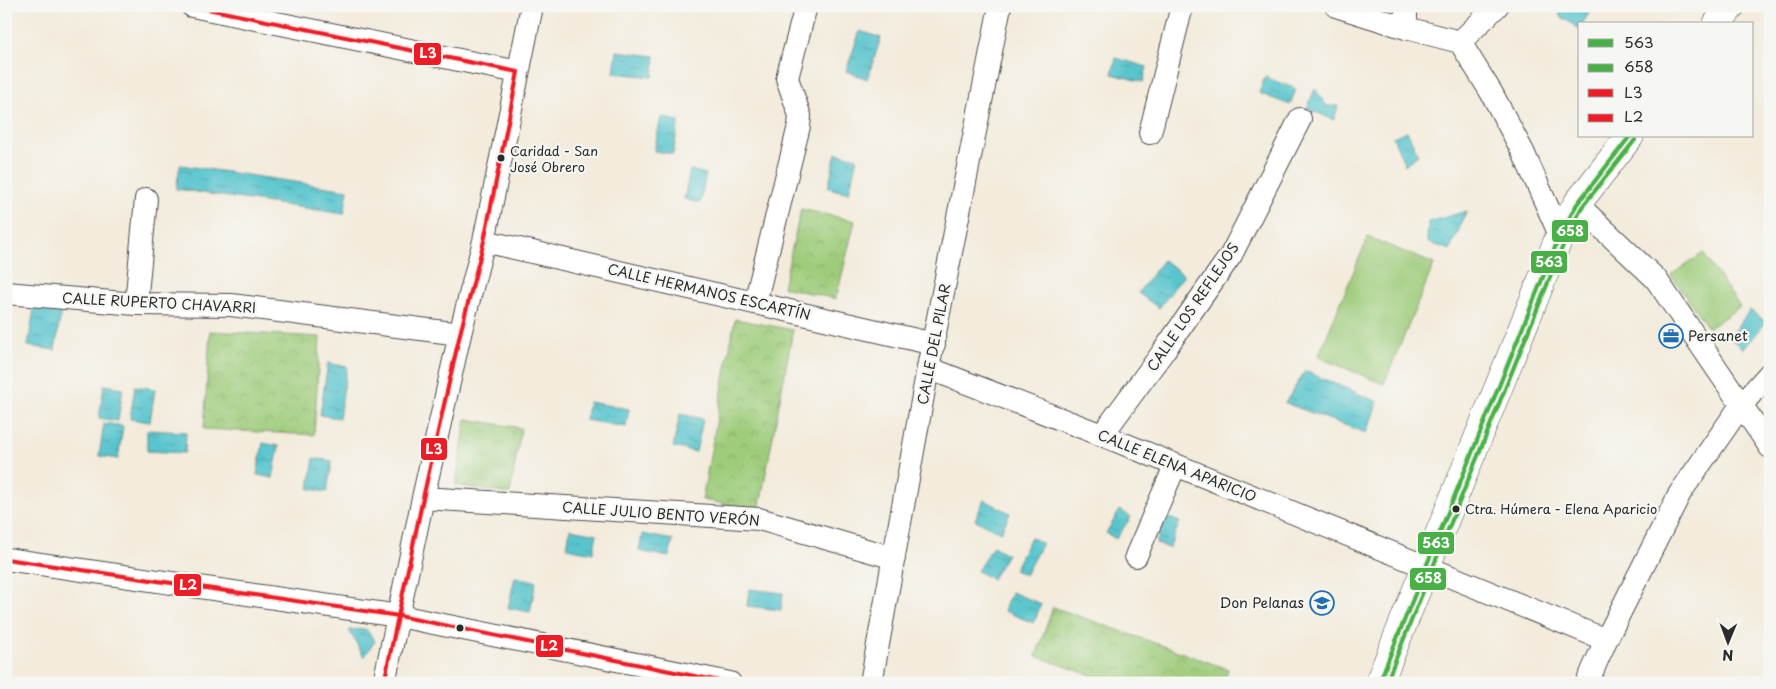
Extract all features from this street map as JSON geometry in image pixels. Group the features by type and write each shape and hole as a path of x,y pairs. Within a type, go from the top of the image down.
{"street":[{"path":"384,683 460,334 484,240 532,6"},
{"path":"755,303 799,126 800,116 786,78 806,6"},
{"name":"CALLE DEL PILAR","path":"872,683 928,368 1000,6"},
{"path":"1150,133 1182,6"},
{"path":"1336,6 1406,17 1460,42 1491,92 1523,152 1560,235"},
{"path":"1460,42 1497,6"},
{"path":"1719,22 1731,6"},
{"path":"198,7 518,72"},
{"name":"CALLE LOS REFLEJOS","path":"1102,435 1164,352 1231,255 1300,119"},
{"path":"1379,683 1560,235 1577,204 1628,138"},
{"path":"136,304 146,199"},
{"path":"1577,204 1656,279 1770,447"},
{"name":"CALLE HERMANOS ESCARTÍN","path":"484,240 934,344"},
{"name":"CALLE RUPERTO CHAVARRI","path":"6,293 136,304 231,305 460,334"},
{"name":"CALLE ELENA APARICIO","path":"928,368 1102,435 1174,466 1606,640"},
{"path":"1587,683 1606,640 1680,493 1742,404 1770,373"},
{"path":"1136,556 1174,466"},
{"name":"CALLE JULIO BENTO VERÓN","path":"423,498 759,519 894,558"},
{"path":"6,559 398,616 730,683"}],"green space":[{"path":"801,209 855,221 836,299 783,287"},
{"path":"1368,237 1434,264 1384,384 1318,357"},
{"path":"1703,253 1740,307 1708,328 1671,275"},
{"path":"735,319 793,330 759,510 702,500"},
{"path":"210,331 320,337 314,435 204,429"},
{"path":"466,419 521,428 510,494 456,485"},
{"path":"1053,607 1228,669 1224,683 1113,683 1036,656"}],"water":[{"path":"1565,6 1594,6 1583,22 1578,22 1578,28 1559,15"},
{"path":"860,31 881,38 867,79 846,71"},
{"path":"617,51 655,56 653,77 614,73"},
{"path":"1116,58 1147,67 1143,82 1112,74"},
{"path":"1265,77 1296,89 1290,105 1259,93"},
{"path":"1315,89 1327,106 1338,106 1334,120 1307,108"},
{"path":"661,117 679,121 673,154 654,151"},
{"path":"1407,131 1418,155 1405,165 1393,137"},
{"path":"836,153 857,158 849,193 828,188"},
{"path":"180,165 348,190 344,214 176,189"},
{"path":"690,170 706,174 700,203 684,199"},
{"path":"1467,211 1450,250 1427,242 1428,222"},
{"path":"1163,260 1184,275 1159,308 1138,293"},
{"path":"34,308 61,312 55,350 28,346"},
{"path":"1750,310 1766,322 1744,349 1729,338"},
{"path":"328,363 347,367 339,418 320,415"},
{"path":"1305,371 1378,402 1366,433 1285,403"},
{"path":"104,385 123,388 118,421 99,418"},
{"path":"135,386 155,389 150,422 130,419"},
{"path":"589,402 629,409 626,427 585,420"},
{"path":"680,414 703,419 696,452 673,447"},
{"path":"104,423 123,426 118,459 99,456"},
{"path":"147,430 186,432 185,453 147,451"},
{"path":"263,443 279,446 273,478 257,475"},
{"path":"314,458 332,461 327,492 309,489"},
{"path":"984,500 1010,513 1001,532 975,520"},
{"path":"1120,510 1131,517 1116,539 1106,533"},
{"path":"1166,517 1180,522 1169,548 1156,543"},
{"path":"570,529 597,534 593,553 567,548"},
{"path":"642,534 673,540 669,557 639,551"},
{"path":"1031,537 1042,543 1025,575 1014,570"},
{"path":"993,546 1007,554 992,579 977,571"},
{"path":"515,577 536,581 530,612 508,608"},
{"path":"749,589 783,593 781,610 747,606"},
{"path":"1011,592 1041,604 1034,623 1004,611"},
{"path":"366,629 375,641 364,657 349,630"}],"transit line":[{"name":"L3","path":"193,6 518,72 484,241 460,334 384,683"},
{"name":"563","path":"1379,683 1560,235 1577,204 1628,138"},
{"name":"658","path":"1386,683 1566,238 1582,207 1635,140"},
{"name":"L2","path":"6,559 399,616 729,683"}],"place":[{"name":"Caridad - San José Obrero","path":"501,158"},
{"name":"Persanet","path":"1671,336"},
{"name":"Ctra. Húmera - Elena Aparicio","path":"1456,509"},
{"name":"Don Pelanas","path":"1322,603"}]}
